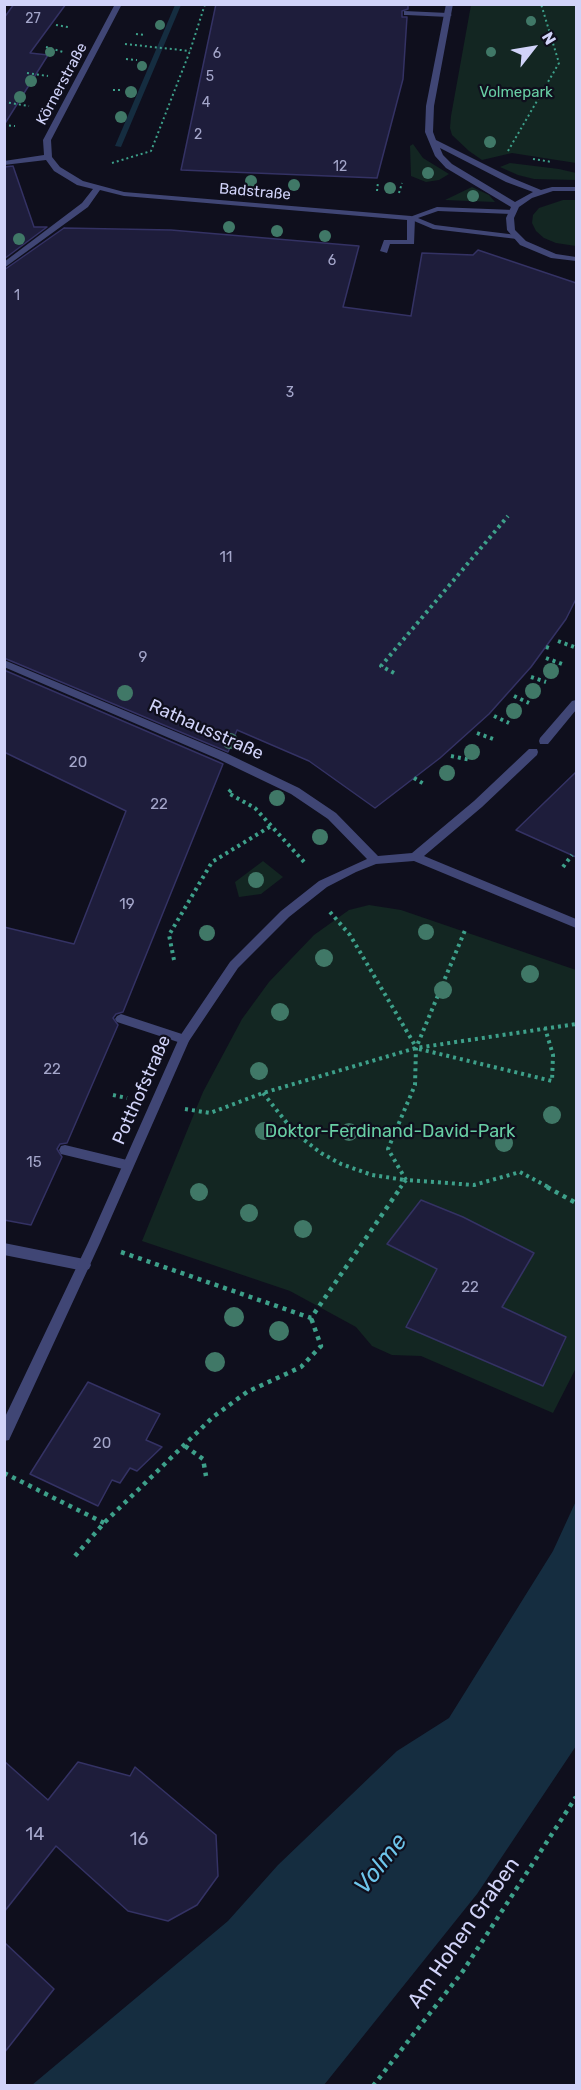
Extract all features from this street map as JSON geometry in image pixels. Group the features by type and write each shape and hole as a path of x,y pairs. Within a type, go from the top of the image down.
{"street":[{"name":"Körnerstraße","path":"48,157 47,140 119,4"},
{"path":"450,4 428,125 432,141 439,156 449,166 513,209"},
{"path":"407,13 448,15"},
{"path":"432,141 509,180 539,192 576,189"},
{"path":"4,163 48,157 57,169 68,177 97,189 85,205 4,266"},
{"name":"Badstraße","path":"97,189 124,194 411,218 433,227 517,237"},
{"path":"513,209 539,192"},
{"name":"Badstraße","path":"411,218 437,209 513,209"},
{"path":"513,209 511,230 517,237 534,249 554,256 576,259"},
{"path":"384,251 387,242 411,242 411,218"},
{"name":"Rathausstraße","path":"4,663 251,769 316,803 345,827 375,860"},
{"path":"544,741 576,704"},
{"path":"533,752 478,804 414,857 576,924"},
{"name":"Potthofstraße","path":"4,1435 94,1243 184,1039 234,965 259,938 323,884 375,860 414,857"},
{"path":"121,1019 184,1039"},
{"path":"65,1150 127,1165"},
{"path":"4,1250 84,1265"}],"path":[{"path":"68,177 151,151 190,51 205,4"},
{"path":"509,158 508,150 559,63 541,4"},
{"path":"56,25 68,27"},
{"path":"136,34 145,35"},
{"path":"46,47 64,52"},
{"path":"155,47 190,51"},
{"path":"126,59 137,60"},
{"path":"27,73 48,76"},
{"path":"113,90 122,90"},
{"path":"4,102 29,106"},
{"path":"4,125 15,126"},
{"path":"394,673 381,666 508,516"},
{"path":"558,641 574,647 576,644"},
{"path":"546,647 552,649"},
{"path":"546,658 562,664"},
{"path":"531,677 546,682"},
{"path":"514,696 529,703"},
{"path":"494,716 509,723"},
{"path":"477,733 493,739"},
{"path":"451,756 471,760"},
{"path":"251,769 228,793 255,808 323,884"},
{"path":"414,778 424,784"},
{"path":"174,960 169,935 212,862 271,826"},
{"path":"564,867 572,855"},
{"path":"310,894 350,935 416,1048 552,1082 554,1055 545,1028"},
{"path":"406,1180 388,1149 415,1085 416,1048 466,928"},
{"path":"113,1095 154,1105 210,1113 263,1093 416,1048 576,1024"},
{"path":"263,1093 295,1133 341,1164 372,1175 474,1185 520,1172 576,1203"},
{"path":"311,1317 406,1180"},
{"path":"94,1243 311,1317"},
{"path":"75,1556 104,1523 213,1417 247,1392 301,1367 321,1346 311,1317"},
{"path":"185,1446 203,1459 206,1476"},
{"path":"4,1473 104,1523"},
{"name":"Am Hohen Graben","path":"373,2085 463,1971 576,1797"}],"green space":[{"name":"Volmepark","path":"471,5 576,5 576,163 512,153 482,160 452,135 451,116"},
{"path":"413,144 423,158 449,174 439,180 426,182 411,176 410,146"},
{"path":"510,163 576,173 576,180 534,179 500,167"},
{"path":"472,187 489,195 495,202 445,200"},
{"path":"563,200 576,200 576,246 556,243 544,238 536,231 532,223 533,215 539,208"},
{"path":"263,861 283,877 261,894 239,897 235,882"},
{"name":"Doktor-Ferdinand-David-Park","path":"369,905 401,910 576,970 576,1368 553,1413 421,1356 392,1355 372,1346 356,1327 290,1291 142,1241 203,1092 242,1019 269,982 314,935 349,910"}],"water":[{"path":"175,5 181,5 121,147 115,146"},
{"name":"Volme","path":"576,1501 576,1746 477,1894 324,2085 32,2085 228,1921 278,1865 397,1751 449,1718 553,1551"}],"building":[{"path":"14,4 66,4 30,53 48,55 4,125 4,18"},
{"path":"216,4 408,4 408,9 402,11 402,17 407,17 403,79 377,178 181,170"},
{"path":"13,166 34,227 47,227 4,259 4,167"},
{"path":"64,228 171,230 359,246 343,307 411,316 422,253 473,255 478,250 576,283 576,599 566,619 531,667 489,714 440,758 375,808 309,761 237,730 228,752 4,658 4,270"},
{"path":"4,670 223,764 123,1012 116,1014 113,1018 118,1025 67,1143 60,1144 57,1149 62,1157 31,1225 4,1220 4,927 74,944 126,811 4,752"},
{"path":"576,772 576,857 516,830"},
{"path":"421,1200 463,1217 534,1253 502,1307 566,1337 543,1386 406,1327 437,1269 387,1244"},
{"path":"88,1382 160,1414 146,1440 162,1447 137,1471 130,1468 120,1483 112,1480 98,1506 30,1474"},
{"path":"4,1761 48,1800 78,1762 130,1776 135,1767 216,1835 218,1876 197,1905 168,1921 128,1911 56,1846 4,1912"},
{"path":"4,1942 54,1989 4,2053"}]}
